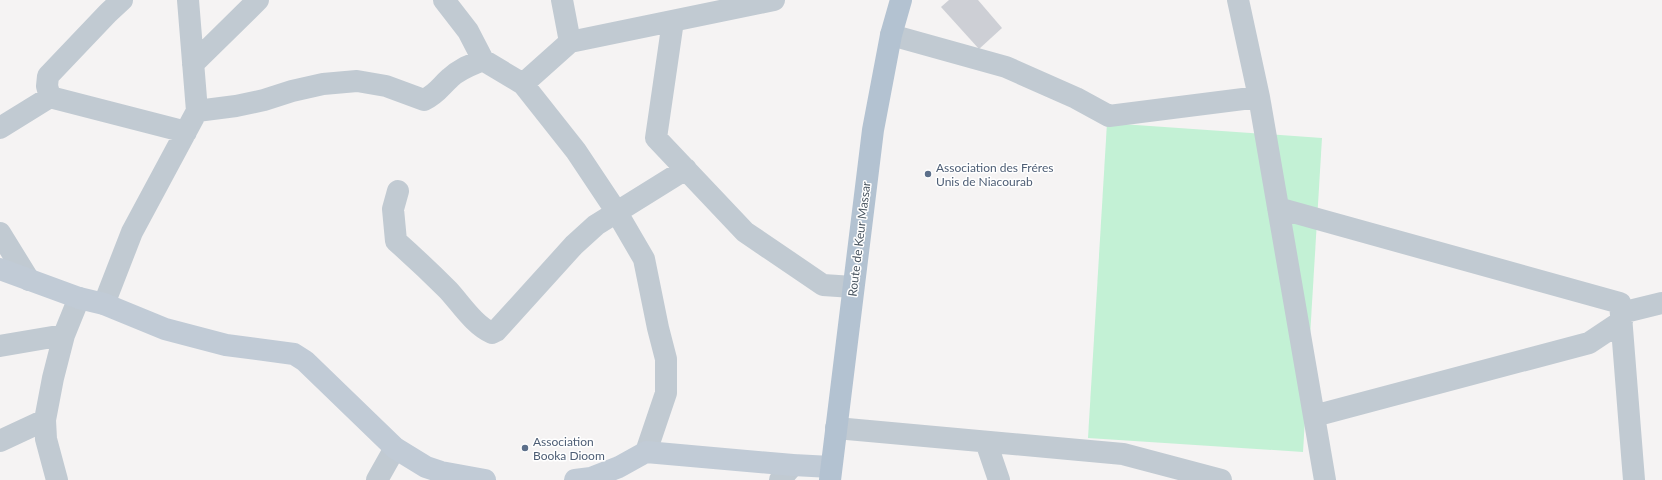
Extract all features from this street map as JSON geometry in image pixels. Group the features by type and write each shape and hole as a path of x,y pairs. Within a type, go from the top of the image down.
{"main road":[{"name":"Route de Keur Massar","path":"830,473 873,130 891,35 900,0"}],"street":[{"path":"50,97 47,86 48,76 122,0"},
{"path":"104,304 132,232 197,111 188,0"},
{"path":"193,64 258,0"},
{"path":"444,0 468,31 483,60 523,84 576,151 616,211 644,259 658,328 666,358 666,394 646,452"},
{"path":"562,0 570,42"},
{"path":"523,84 570,42 774,0"},
{"path":"1238,0 1258,97 1325,480"},
{"path":"673,21 656,138 745,232 823,285 853,288"},
{"path":"891,35 1006,68 1076,98 1109,116 1258,97"},
{"path":"197,111 215,110 236,106 323,84 357,81 386,86 424,100 433,96 462,68 483,60"},
{"path":"0,128 50,97 186,132"},
{"path":"398,191 393,209 396,241 420,263 486,331 492,333 496,331 574,244 596,225 616,211 686,169"},
{"path":"1278,208 1620,303 1634,480"},
{"path":"0,233 29,280"},
{"path":"0,269 79,298 104,304 165,329 226,345 294,354 305,361 394,448 427,474 441,472 485,480"},
{"path":"57,480 46,439 44,420 64,335 79,298"},
{"path":"1314,416 1589,343 1622,317 1662,303"},
{"path":"0,346 64,335"},
{"path":"0,441 44,420"},
{"path":"836,428 1123,454 1214,479"},
{"path":"986,442 999,480"},
{"path":"377,480 394,448"},
{"path":"575,480 591,478 619,467 646,452 786,472 830,473"}],"green space":[{"path":"1107,123 1322,138 1303,452 1088,438"}],"building":[{"path":"949,0 978,0 1002,28 979,49 941,7"}],"place":[{"name":"Association des Fréres Unis de Niacourab","path":"928,174"},
{"name":"Association Booka Dioom","path":"525,448"}]}
